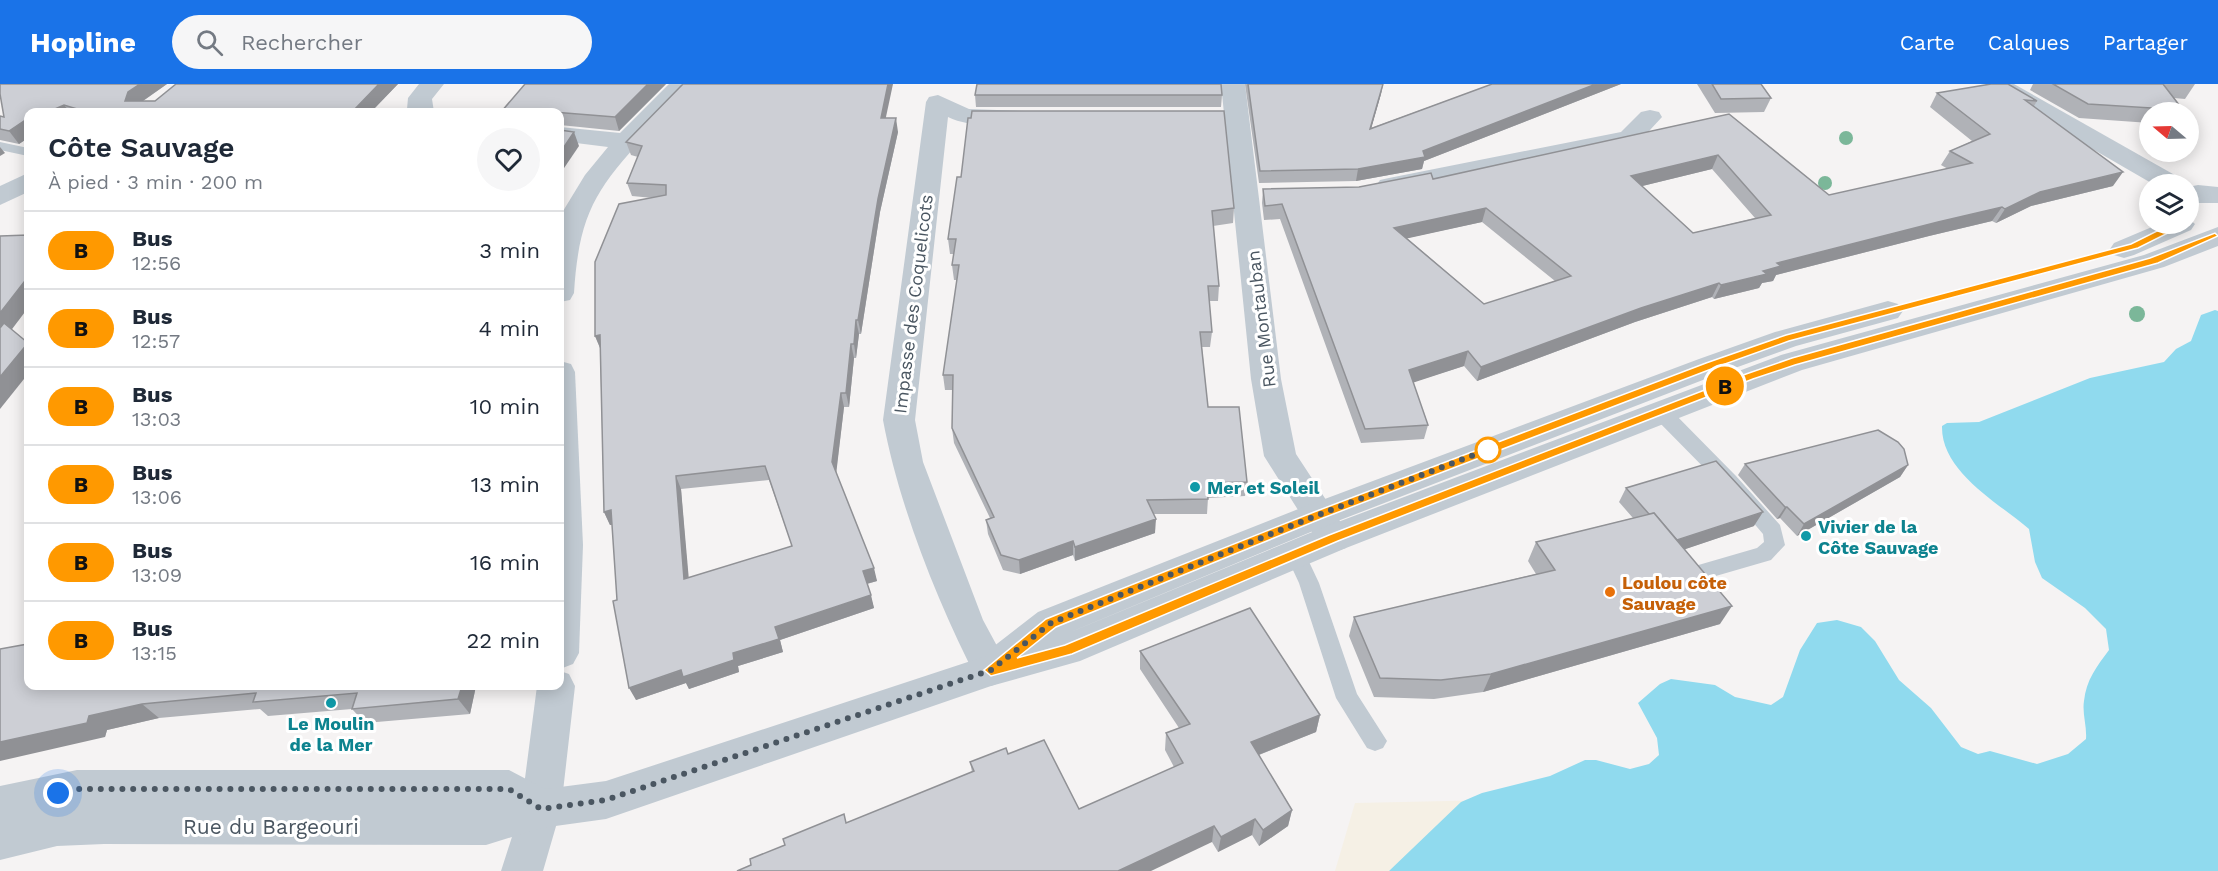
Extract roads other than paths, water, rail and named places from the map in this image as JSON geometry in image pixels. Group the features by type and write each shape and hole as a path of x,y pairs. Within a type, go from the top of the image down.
{"street":[{"path":"419,108 420,98 432,84"},
{"path":"564,247 573,216 627,141 682,84"},
{"name":"Rue Montauban","path":"1233,84 1227,116 1257,192 1266,380 1280,456 1326,526"},
{"path":"1996,84 2159,174"},
{"path":"945,93 965,116 1035,116"},
{"name":"Impasse des Coquelicots","path":"945,93 899,420 910,473 966,623 991,670"},
{"path":"1367,189 1629,138 1650,117"},
{"path":"564,134 627,141"},
{"path":"0,197 24,183"},
{"path":"2199,198 2218,228"},
{"path":"1326,526 1786,339 2135,246 2160,234"},
{"path":"1326,526 1660,411 1792,362 2154,261 2218,236"},
{"path":"564,487 566,545 564,575"},
{"name":"Rue du Bargeouri","path":"991,670 1051,623 1326,526"},
{"name":"Rue du Bargeouri","path":"0,840 57,827 92,825 486,826 541,809 606,800 991,670 1067,650 1296,555 1326,526"},
{"path":"522,871 541,809 556,690"},
{"name":"Rue du Bargeouri","path":"0,805 77,789 509,789 541,809"}],"lane":[{"path":"0,146 24,151"},
{"path":"1660,411 1729,480 1773,531 1775,537 1775,544 1764,554 1702,572"},
{"path":"1296,555 1309,583 1347,698 1375,741"}],"water":[{"path":"2218,311 2218,871 1389,871 1461,802 1482,793 1550,776 1585,760 1596,760 1630,769 1649,764 1659,755 1657,738 1638,703 1660,684 1671,679 1715,685 1735,697 1771,705 1783,697 1800,650 1817,623 1837,620 1861,627 1875,641 1899,680 1931,708 1961,747 1978,754 1990,751 2037,764 2068,754 2086,739 2085,693 2093,674 2109,650 2106,629 2085,608 2042,578 2035,562 2029,529 1988,497 1961,472 1944,443 1942,426 1947,423 1979,422 2090,378 2164,362 2176,349 2191,341 2201,315"}],"place":[{"name":"Mer et Soleil","path":"1195,487"},
{"name":"Vivier de la Côte Sauvage","path":"1806,536"},
{"name":"Loulou côte Sauvage","path":"1610,592"},
{"name":"Le Moulin de la Mer","path":"331,703"}]}
